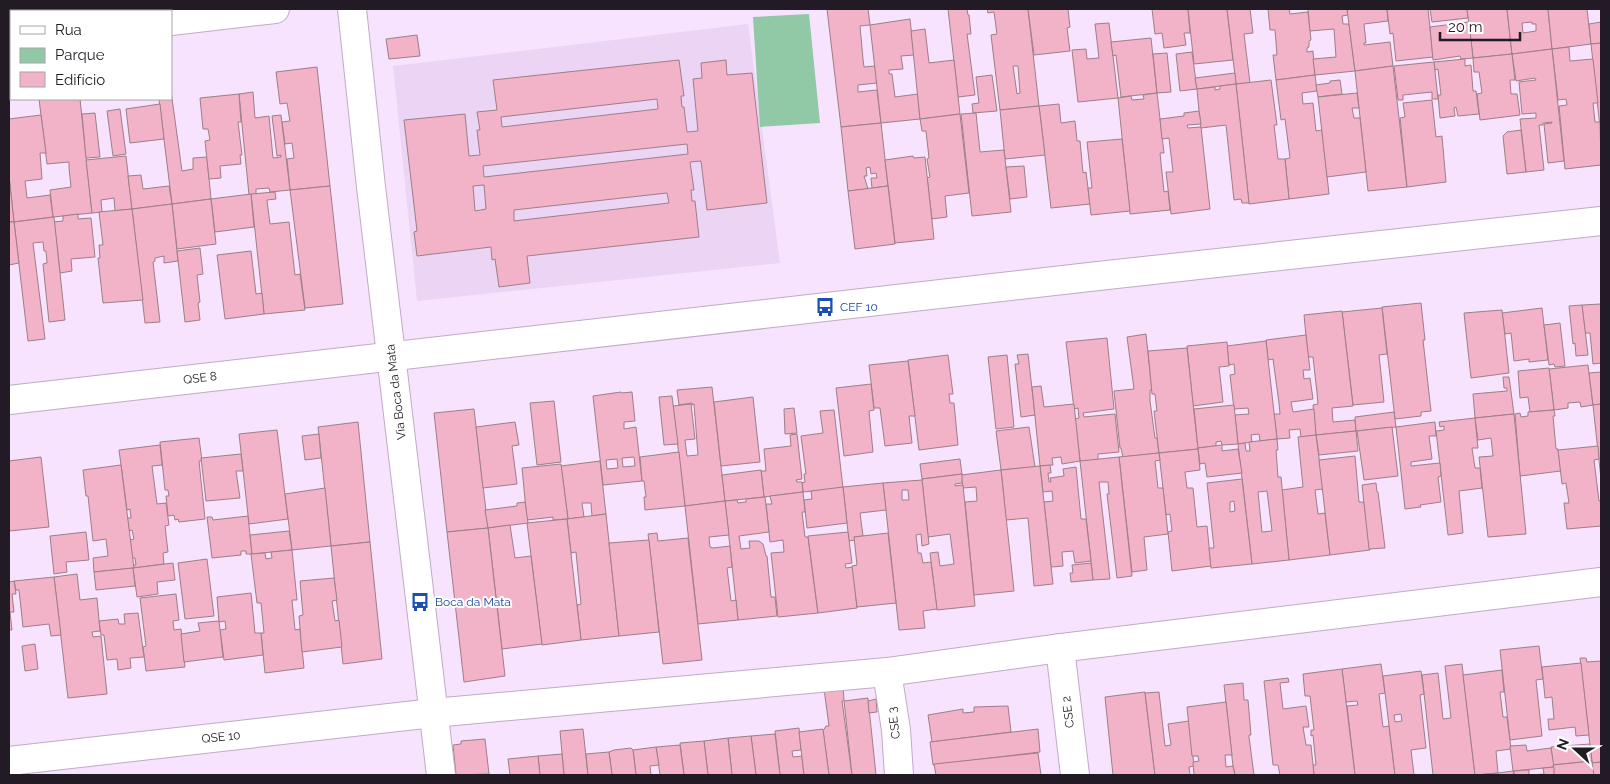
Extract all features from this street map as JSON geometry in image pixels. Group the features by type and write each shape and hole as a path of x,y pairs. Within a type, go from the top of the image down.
{"street":[{"path":"172,21 275,9"},
{"name":"Via Boca da Mata","path":"352,9 371,188 441,775"},
{"name":"QSE 8","path":"9,400 1601,221"},
{"name":"QSE 10","path":"9,761 433,713 887,672 1060,648 1601,582"},
{"name":"CSE 2","path":"1060,648 1075,775"},
{"name":"CSE 3","path":"887,672 896,730 898,775"}],"shaded area":[{"path":"748,24 780,263 417,301 393,66"}],"green space":[{"path":"809,14 820,123 760,127 753,17"}],"building":[{"path":"827,9 868,9 870,25 860,26 863,59 864,67 875,66 877,83 858,85 858,92 877,90 881,123 841,127"},
{"path":"948,9 967,9 969,15 971,34 967,34 975,95 958,97"},
{"path":"987,9 1028,9 1039,106 1000,110 991,35 997,34 994,12 988,13","holes":["1013,66 1018,66 1020,93 1017,94"]},
{"path":"1028,9 1068,9 1070,27 1067,28 1070,51 1034,55"},
{"path":"1152,9 1188,9 1190,33 1184,33 1186,45 1164,48 1162,33 1155,34"},
{"path":"1188,9 1227,9 1233,60 1194,64"},
{"path":"1227,9 1250,9 1253,33 1244,34 1250,83 1236,84"},
{"path":"1268,9 1289,9 1290,14 1308,12 1311,40 1309,41 1307,52 1313,51 1315,75 1276,80 1273,55 1277,55 1275,30 1270,30"},
{"path":"1308,9 1347,9 1348,15 1342,16 1343,24 1349,24 1355,71 1315,75 1313,59 1336,57 1334,29 1310,31"},
{"path":"1347,9 1387,9 1388,21 1364,24 1366,43 1364,45 1390,42 1393,66 1355,71"},
{"path":"1387,9 1428,9 1433,57 1396,61 1393,33 1390,34"},
{"path":"1430,9 1467,9 1468,18 1432,22"},
{"path":"1467,9 1507,9 1512,54 1473,58"},
{"path":"1507,9 1548,9 1552,49 1512,54","holes":["1532,22 1532,24 1536,24 1536,31 1523,33 1522,23"]},
{"path":"1548,9 1587,9 1591,44 1552,49"},
{"path":"910,19 914,55 901,56 903,69 889,70 889,74 892,74 895,97 918,94 920,119 881,123 870,25"},
{"path":"1469,22 1473,58 1461,59 1460,56 1433,60 1430,27"},
{"path":"1601,22 1601,43 1591,44 1589,24"},
{"path":"1109,23 1118,98 1078,102 1072,50 1086,49 1087,59 1099,58 1095,24"},
{"path":"925,29 929,63 954,60 960,114 920,119 911,31"},
{"path":"417,35 420,56 389,59 386,39"},
{"path":"1151,38 1157,93 1121,97 1116,55 1113,56 1111,42"},
{"path":"1601,43 1601,137 1591,44"},
{"path":"1569,47 1570,61 1593,59 1598,103 1593,103 1595,122 1600,122 1601,165 1565,169 1559,106 1567,105 1566,99 1558,100 1552,49"},
{"path":"1552,49 1564,161 1548,163 1544,124 1552,122 1543,123 1543,125 1539,125 1544,170 1526,172 1520,119 1536,118 1536,113 1522,114 1519,82 1536,80 1535,78 1516,81 1512,54"},
{"path":"1192,52 1197,89 1180,91 1176,54"},
{"path":"1167,53 1171,92 1157,93 1153,54"},
{"path":"1512,54 1515,80 1510,80 1511,94 1517,94 1520,115 1480,120 1477,94 1482,93 1479,72 1474,72 1473,58"},
{"path":"1465,59 1465,66 1471,65 1473,91 1476,91 1479,114 1458,116 1456,107 1454,108 1455,116 1440,118 1438,95 1441,95 1438,69 1435,70 1434,62"},
{"path":"679,60 684,96 681,96 682,107 684,107 687,132 698,131 693,79 702,78 701,63 726,60 727,75 752,73 767,203 707,210 701,161 690,162 694,190 691,190 692,201 695,201 699,237 527,256 530,283 499,287 495,259 492,260 491,247 417,256 414,232 417,231 404,120 465,114 469,156 480,155 477,130 480,130 477,112 497,110 493,80","holes":["657,99 658,109 502,127 501,117","687,144 688,154 484,177 483,166","484,185 486,209 475,211 473,186","667,193 669,203 514,221 514,210"]},
{"path":"1434,62 1438,99 1432,99 1432,92 1403,95 1403,100 1398,100 1394,66"},
{"path":"1393,66 1407,187 1368,191 1355,71"},
{"path":"317,67 330,186 290,190 287,159 294,158 292,143 285,144 282,122 290,121 287,103 280,104 276,72"},
{"path":"1235,73 1236,84 1197,89 1195,78"},
{"path":"992,75 997,111 973,113 972,104 979,103 976,77"},
{"path":"1315,75 1317,91 1302,93 1303,104 1313,103 1316,131 1322,130 1329,194 1289,199 1285,159 1290,158 1285,119 1281,120 1276,80"},
{"path":"1271,80 1277,125 1274,125 1278,159 1285,159 1289,199 1249,204 1236,84"},
{"path":"1340,80 1342,94 1318,97 1316,85"},
{"path":"1236,84 1249,203 1242,203 1241,199 1234,200 1226,125 1201,128 1199,111 1197,89 1215,87 1215,90 1220,89 1220,86"},
{"path":"253,92 255,118 269,116 273,158 281,157 281,155 277,156 272,116 281,115 290,190 270,192 269,188 256,189 256,194 249,195 239,94"},
{"path":"1157,93 1164,153 1160,153 1164,192 1168,191 1170,210 1130,214 1118,98 1131,96 1132,100 1144,99 1143,95"},
{"path":"1357,93 1359,108 1352,108 1354,118 1360,118 1366,172 1327,177 1318,97"},
{"path":"239,94 241,122 238,122 242,155 240,155 241,164 220,166 221,178 209,179 205,141 210,140 208,129 203,129 200,98"},
{"path":"172,98 182,171 193,169 193,158 207,157 211,199 172,204 159,100 172,100"},
{"path":"39,100 80,100 92,213 53,217 50,190 71,187 69,162 47,164"},
{"path":"1432,100 1436,137 1442,136 1446,182 1407,187 1400,118 1405,117 1403,103"},
{"path":"160,104 164,139 130,143 126,109"},
{"path":"1059,104 1061,123 1075,121 1077,141 1080,141 1083,173 1086,172 1090,204 1051,208 1039,106"},
{"path":"1039,106 1045,155 1005,159 1000,110"},
{"path":"120,109 126,154 113,156 107,111"},
{"path":"1199,111 1201,124 1187,125 1188,128 1201,127 1210,209 1171,214 1166,172 1173,172 1169,138 1162,139 1160,119 1184,116 1184,113"},
{"path":"95,113 100,157 86,158 82,114"},
{"path":"976,113 980,152 1004,150 1011,212 972,216 961,114"},
{"path":"960,114 969,193 945,196 947,217 932,219 927,178 930,177 926,131 922,131 920,119"},
{"path":"41,115 46,153 40,153 42,179 25,181 27,198 50,195 53,217 14,222 9,176 9,119"},
{"path":"881,123 888,186 872,188 871,178 877,178 876,173 871,174 870,167 866,168 867,176 864,176 868,189 848,191 841,127"},
{"path":"1521,130 1526,172 1507,174 1503,136 1507,132"},
{"path":"1122,139 1130,211 1091,215 1088,188 1092,188 1087,142"},
{"path":"126,156 132,209 115,211 114,198 101,200 102,212 92,213 86,160"},
{"path":"913,156 914,158 925,157 934,239 895,243 885,160"},
{"path":"1024,166 1027,197 1010,199 1006,167"},
{"path":"141,175 143,189 169,186 172,204 132,209 128,176"},
{"path":"9,176 14,222 9,222"},
{"path":"330,186 343,304 305,308 290,190"},
{"path":"888,186 895,244 855,249 848,191"},
{"path":"275,192 276,199 267,200 270,224 289,222 295,275 300,274 305,310 264,314 251,194"},
{"path":"251,194 254,227 215,232 211,199"},
{"path":"211,199 216,244 177,249 172,204"},
{"path":"172,204 178,261 164,263 164,256 155,258 153,262 160,322 145,323 132,209"},
{"path":"132,209 143,300 103,303 98,258 100,258 99,245 103,245 99,212"},
{"path":"78,214 78,219 91,218 95,257 71,259 72,271 60,273 54,222 63,221 63,216"},
{"path":"54,217 65,320 49,322 43,264 47,263 46,251 44,251 43,242 33,243 45,339 28,341 14,222"},
{"path":"9,222 14,222 19,263 9,265"},
{"path":"200,248 203,274 197,275 200,320 185,322 177,251"},
{"path":"251,251 256,294 262,293 264,314 225,319 217,255"},
{"path":"1421,303 1431,411 1421,412 1421,416 1395,419 1382,307"},
{"path":"1601,304 1601,363 1593,364 1590,333 1585,333 1582,305"},
{"path":"1582,305 1588,355 1576,356 1569,306"},
{"path":"1382,308 1387,354 1379,355 1384,402 1353,405 1342,312"},
{"path":"1542,308 1548,360 1529,362 1529,359 1514,361 1511,333 1505,334 1502,313"},
{"path":"1502,310 1509,373 1471,378 1464,313"},
{"path":"1342,311 1353,406 1332,408 1333,422 1355,420 1356,431 1316,435 1313,405 1318,404 1317,393 1313,357 1308,357 1304,315"},
{"path":"1560,323 1565,366 1555,367 1554,364 1549,365 1544,325"},
{"path":"1146,334 1152,390 1150,390 1150,401 1159,453 1123,457 1120,448 1114,391 1134,389 1127,337"},
{"path":"1306,335 1310,370 1303,370 1304,379 1310,378 1313,399 1291,402 1293,412 1314,409 1316,435 1301,437 1300,429 1289,430 1290,438 1277,439 1274,414 1280,414 1279,403 1273,359 1268,360 1266,340"},
{"path":"1107,338 1114,409 1083,413 1084,417 1115,414 1119,452 1098,454 1098,460 1080,461 1075,419 1079,418 1078,408 1074,409 1066,342"},
{"path":"1266,341 1277,439 1260,441 1259,434 1251,435 1252,442 1238,444 1235,415 1249,414 1248,408 1234,409 1230,375 1235,374 1234,364 1229,365 1227,346"},
{"path":"1227,342 1229,366 1219,367 1223,402 1193,406 1187,346"},
{"path":"1187,348 1198,449 1159,453 1154,411 1157,411 1155,394 1152,394 1148,351"},
{"path":"1028,354 1035,415 1021,417 1015,364 1019,364 1017,355"},
{"path":"948,355 953,394 949,394 950,403 954,403 958,445 919,450 908,360"},
{"path":"1007,355 1014,427 996,429 988,357"},
{"path":"908,361 915,416 909,416 912,443 885,446 880,408 874,408 869,365"},
{"path":"1588,365 1593,405 1581,407 1580,402 1568,403 1568,408 1554,410 1549,369"},
{"path":"1549,368 1554,410 1530,412 1528,397 1520,398 1518,371"},
{"path":"1601,372 1601,404 1593,405 1589,373"},
{"path":"1503,377 1509,377 1514,414 1475,418 1473,394 1507,391 1507,388 1504,388"},
{"path":"871,384 874,410 869,411 873,452 844,456 836,388"},
{"path":"1041,386 1044,407 1074,404 1080,461 1062,464 1061,457 1052,458 1053,465 1040,466 1032,387"},
{"path":"712,387 725,501 685,506 673,406 691,404 695,439 685,440 687,456 698,455 694,404 692,405 692,403 679,405 677,390"},
{"path":"632,392 635,421 624,422 624,429 636,427 642,481 603,485 593,396","holes":["634,457 635,466 623,467 622,458","617,459 618,468 607,469 606,460"]},
{"path":"672,396 678,444 664,445 659,397"},
{"path":"753,397 760,462 721,466 714,402"},
{"path":"554,401 561,462 537,465 530,403"},
{"path":"1601,404 1601,479 1593,405"},
{"path":"1234,405 1238,444 1222,445 1221,441 1216,442 1216,446 1198,448 1194,409"},
{"path":"794,408 797,433 785,434 784,409"},
{"path":"474,409 488,528 447,532 434,413"},
{"path":"834,410 843,488 803,492 802,483 805,482 804,474 806,474 801,436 823,433 820,411"},
{"path":"1554,410 1556,449 1558,449 1561,471 1520,476 1515,414 1520,413 1521,417 1528,416 1528,412"},
{"path":"1394,412 1396,427 1356,431 1355,417"},
{"path":"1514,414 1526,534 1488,537 1479,457 1493,456 1491,438 1478,440 1475,418"},
{"path":"1475,418 1478,448 1472,448 1475,468 1480,468 1482,488 1459,491 1463,533 1448,535 1436,431 1444,430 1444,426 1440,427 1439,422"},
{"path":"358,422 370,542 331,546 318,427"},
{"path":"515,422 519,445 512,446 517,484 483,488 476,427"},
{"path":"1435,422 1436,436 1429,436 1432,459 1411,462 1411,466 1440,463 1441,476 1438,477 1441,502 1405,509 1396,427"},
{"path":"1029,427 1035,467 1001,470 996,431"},
{"path":"1392,427 1398,476 1364,480 1357,431"},
{"path":"277,430 288,519 249,524 239,434"},
{"path":"1356,431 1358,451 1319,455 1316,435"},
{"path":"319,434 321,458 305,460 302,436"},
{"path":"797,434 802,479 796,480 797,482 802,482 803,492 764,497 761,471 766,471 764,449 791,446 790,435"},
{"path":"1316,435 1323,489 1315,490 1318,514 1325,513 1330,555 1289,560 1282,490 1303,487 1298,437"},
{"path":"199,438 202,461 199,461 205,519 179,522 178,519 175,520 174,515 168,516 166,496 169,496 168,490 165,490 160,442"},
{"path":"1277,439 1278,477 1281,477 1289,560 1252,564 1238,444 1245,443 1246,451 1250,451 1249,442","holes":["1267,491 1272,531 1262,532 1258,492"]},
{"path":"160,445 162,465 152,466 157,504 166,503 169,525 165,526 168,552 163,553 164,564 134,568 133,565 136,565 135,558 132,558 130,540 134,539 132,530 129,531 127,518 131,518 130,509 127,510 119,450"},
{"path":"1222,445 1222,451 1238,449 1242,473 1207,477 1205,463 1200,464 1198,448"},
{"path":"1598,446 1599,459 1594,460 1599,501 1601,501 1601,526 1567,529 1564,503 1569,503 1566,483 1562,484 1558,450"},
{"path":"1198,449 1200,470 1185,472 1187,488 1193,488 1197,527 1207,526 1211,566 1172,571 1168,532 1172,531 1170,514 1166,515 1159,453"},
{"path":"679,452 685,506 645,510 644,497 646,497 644,481 642,481 640,457"},
{"path":"1159,453 1160,460 1155,461 1158,488 1163,488 1168,534 1144,537 1147,570 1132,572 1119,457"},
{"path":"241,454 243,471 236,471 240,498 206,501 201,458"},
{"path":"1355,456 1359,502 1364,502 1370,550 1330,555 1319,460"},
{"path":"41,457 49,527 9,531 9,461"},
{"path":"1119,457 1132,576 1117,578 1107,494 1109,494 1108,482 1099,482 1110,579 1093,580 1080,461"},
{"path":"960,459 962,474 922,479 920,464"},
{"path":"600,461 606,514 592,516 591,503 582,503 584,517 568,519 561,466"},
{"path":"561,464 568,519 553,520 553,517 527,520 522,468"},
{"path":"121,465 134,568 94,572 93,558 108,556 106,539 93,541 83,470"},
{"path":"1050,465 1051,473 1048,473 1049,482 1051,482 1050,478 1064,476 1063,469 1076,467 1081,519 1086,519 1091,561 1075,563 1073,551 1062,552 1063,566 1051,567 1044,502 1053,501 1052,491 1043,492 1040,466"},
{"path":"1040,466 1053,584 1034,586 1028,518 1006,520 1001,470"},
{"path":"761,470 764,497 725,501 722,475"},
{"path":"1001,470 1014,591 974,595 965,502 977,501 976,487 963,488 961,475"},
{"path":"962,474 962,483 955,484 955,486 963,485 975,606 937,610 930,553 938,552 940,566 954,564 950,534 928,537 922,479"},
{"path":"1242,479 1252,564 1211,568 1209,548 1214,548 1207,483","holes":["1234,501 1235,511 1230,512 1230,502"]},
{"path":"922,480 929,544 922,546 921,534 916,535 918,553 921,553 923,563 931,562 937,609 923,611 925,628 899,630 883,483","holes":["902,490 908,490 909,500 902,500"]},
{"path":"883,483 886,510 860,513 863,536 854,537 855,540 849,541 843,487"},
{"path":"1376,483 1385,548 1369,549 1362,485"},
{"path":"843,487 847,523 807,528 804,500 812,499 811,491"},
{"path":"325,488 331,546 292,550 285,494"},
{"path":"803,492 805,512 802,512 805,537 808,537 818,613 778,617 771,553 784,552 783,540 770,542 766,504 772,504 770,496"},
{"path":"765,497 769,532 739,536 741,549 750,548 749,541 759,541 763,544 767,556 771,597 775,597 777,616 738,620 725,501 737,500 738,503 746,502 746,499"},
{"path":"725,501 729,535 709,537 710,547 730,546 732,567 727,568 731,601 736,600 738,620 698,624 685,506"},
{"path":"525,502 528,523 488,528 485,510 517,506 517,503"},
{"path":"606,514 619,636 581,640 577,605 581,604 576,552 571,553 567,519"},
{"path":"248,516 252,554 246,554 246,551 241,551 241,555 212,558 207,517 212,517 213,520"},
{"path":"567,519 581,640 542,645 527,523"},
{"path":"510,525 515,558 531,556 542,644 502,649 488,528"},
{"path":"488,528 505,676 464,682 447,532"},
{"path":"289,531 292,550 252,554 250,535"},
{"path":"86,532 89,560 66,562 67,572 54,574 50,536"},
{"path":"848,532 852,563 845,564 846,568 853,567 857,608 818,613 808,536"},
{"path":"657,533 658,541 688,538 702,660 663,664 648,534"},
{"path":"888,533 896,603 857,607 852,566 857,565 854,537"},
{"path":"649,540 659,632 619,636 609,543"},
{"path":"370,542 382,659 343,664 331,546"},
{"path":"292,550 297,600 292,600 295,630 300,629 304,668 265,673 261,633 264,633 261,603 257,603 251,554 265,553 266,559 272,558 271,552"},
{"path":"207,559 214,616 185,619 178,563"},
{"path":"173,563 175,580 157,582 158,594 137,597 133,568"},
{"path":"1091,563 1093,580 1071,582 1070,573 1073,573 1072,565"},
{"path":"133,568 135,586 96,590 94,572"},
{"path":"77,574 80,600 97,598 100,631 92,632 93,637 101,636 107,694 68,698 54,577"},
{"path":"54,577 61,635 51,636 49,624 23,627 19,590 16,590 14,581"},
{"path":"334,578 337,600 332,601 335,621 339,620 342,647 302,652 299,616 303,615 300,581"},
{"path":"14,581 16,594 12,594 14,612 10,612 12,630 9,630 9,582"},
{"path":"251,593 255,633 261,633 263,655 224,660 220,630 226,629 225,621 219,622 217,597"},
{"path":"176,594 179,620 173,621 174,630 181,629 185,667 146,671 143,647 146,646 140,598"},
{"path":"138,613 144,657 130,658 131,668 118,670 117,659 107,660 104,635 101,635 99,621 118,619 119,624 125,624 124,614"},
{"path":"219,621 223,657 184,662 181,634 200,631 198,623"},
{"path":"35,644 38,669 25,671 22,646"},
{"path":"1539,646 1543,679 1536,680 1542,736 1510,740 1500,650"},
{"path":"1580,658 1586,658 1587,662 1601,661 1601,762 1592,763"},
{"path":"1581,663 1589,735 1576,736 1575,727 1549,730 1548,719 1554,719 1552,697 1545,698 1542,667"},
{"path":"1381,664 1385,693 1379,694 1383,727 1389,726 1395,775 1355,775 1347,706 1358,705 1357,701 1346,702 1342,669"},
{"path":"1462,664 1475,775 1433,775 1422,675 1438,673 1443,719 1451,718 1445,666"},
{"path":"1342,669 1355,775 1314,775 1313,765 1316,765 1311,730 1314,730 1310,696 1305,696 1303,674"},
{"path":"1502,670 1504,692 1500,692 1503,717 1507,717 1511,749 1496,751 1498,773 1475,775 1463,675"},
{"path":"1421,671 1424,694 1420,695 1426,748 1411,750 1414,775 1395,775 1383,676","holes":["1401,714 1402,721 1395,722 1394,715"]},
{"path":"1288,678 1289,682 1280,683 1283,709 1306,706 1309,727 1303,727 1306,745 1311,745 1314,775 1280,775 1278,765 1273,765 1264,681"},
{"path":"1243,683 1244,700 1248,700 1251,735 1249,737 1254,775 1235,775 1233,766 1224,685"},
{"path":"843,687 844,700 842,701 852,775 829,775 823,731 826,726 829,726 824,689"},
{"path":"1145,692 1155,775 1113,775 1105,697"},
{"path":"1159,692 1165,746 1171,745 1168,724 1189,721 1194,766 1189,767 1190,775 1155,775 1145,693"},
{"path":"868,698 876,775 852,775 844,701"},
{"path":"876,699 877,712 869,713 868,701"},
{"path":"1226,702 1232,755 1225,755 1226,767 1233,766 1235,775 1194,775 1193,762 1199,761 1198,756 1192,756 1187,707"},
{"path":"1008,706 1011,732 932,742 928,715 963,709 963,713 974,712 974,707"},
{"path":"799,728 801,750 792,751 793,757 802,756 804,775 780,775 775,731"},
{"path":"583,729 588,775 564,775 560,731"},
{"path":"823,729 829,775 804,775 799,732"},
{"path":"1038,729 1040,752 933,765 930,742"},
{"path":"775,734 780,775 756,775 751,736"},
{"path":"751,736 756,775 732,775 728,738"},
{"path":"728,738 732,775 708,775 704,741"},
{"path":"485,739 489,774 456,775 453,745 461,744 461,741"},
{"path":"704,741 708,775 684,775 680,743"},
{"path":"1590,744 1592,761 1553,765 1551,747"},
{"path":"680,745 684,775 660,775 656,747"},
{"path":"1526,745 1527,751 1551,748 1554,767 1513,771 1510,746"},
{"path":"656,747 659,765 650,766 651,775 636,775 633,750"},
{"path":"631,748 633,750 636,775 612,775 609,752"},
{"path":"609,752 612,775 588,775 586,754"},
{"path":"1038,753 1041,775 936,775 934,764"},
{"path":"562,754 564,775 540,775 538,756"},
{"path":"538,756 540,775 510,775 508,759"},
{"path":"1592,761 1594,775 1554,775 1553,765"},
{"path":"1601,762 1601,775 1594,775 1592,763"},
{"path":"1554,767 1554,775 1529,775 1544,774 1543,768"},
{"path":"1529,770 1529,775 1514,775 1514,771"},
{"path":"1513,771 1514,775 1476,775 1498,773"}],"place":[{"name":"CEF 10","path":"825,307"},
{"name":"Boca da Mata","path":"420,602"}]}
